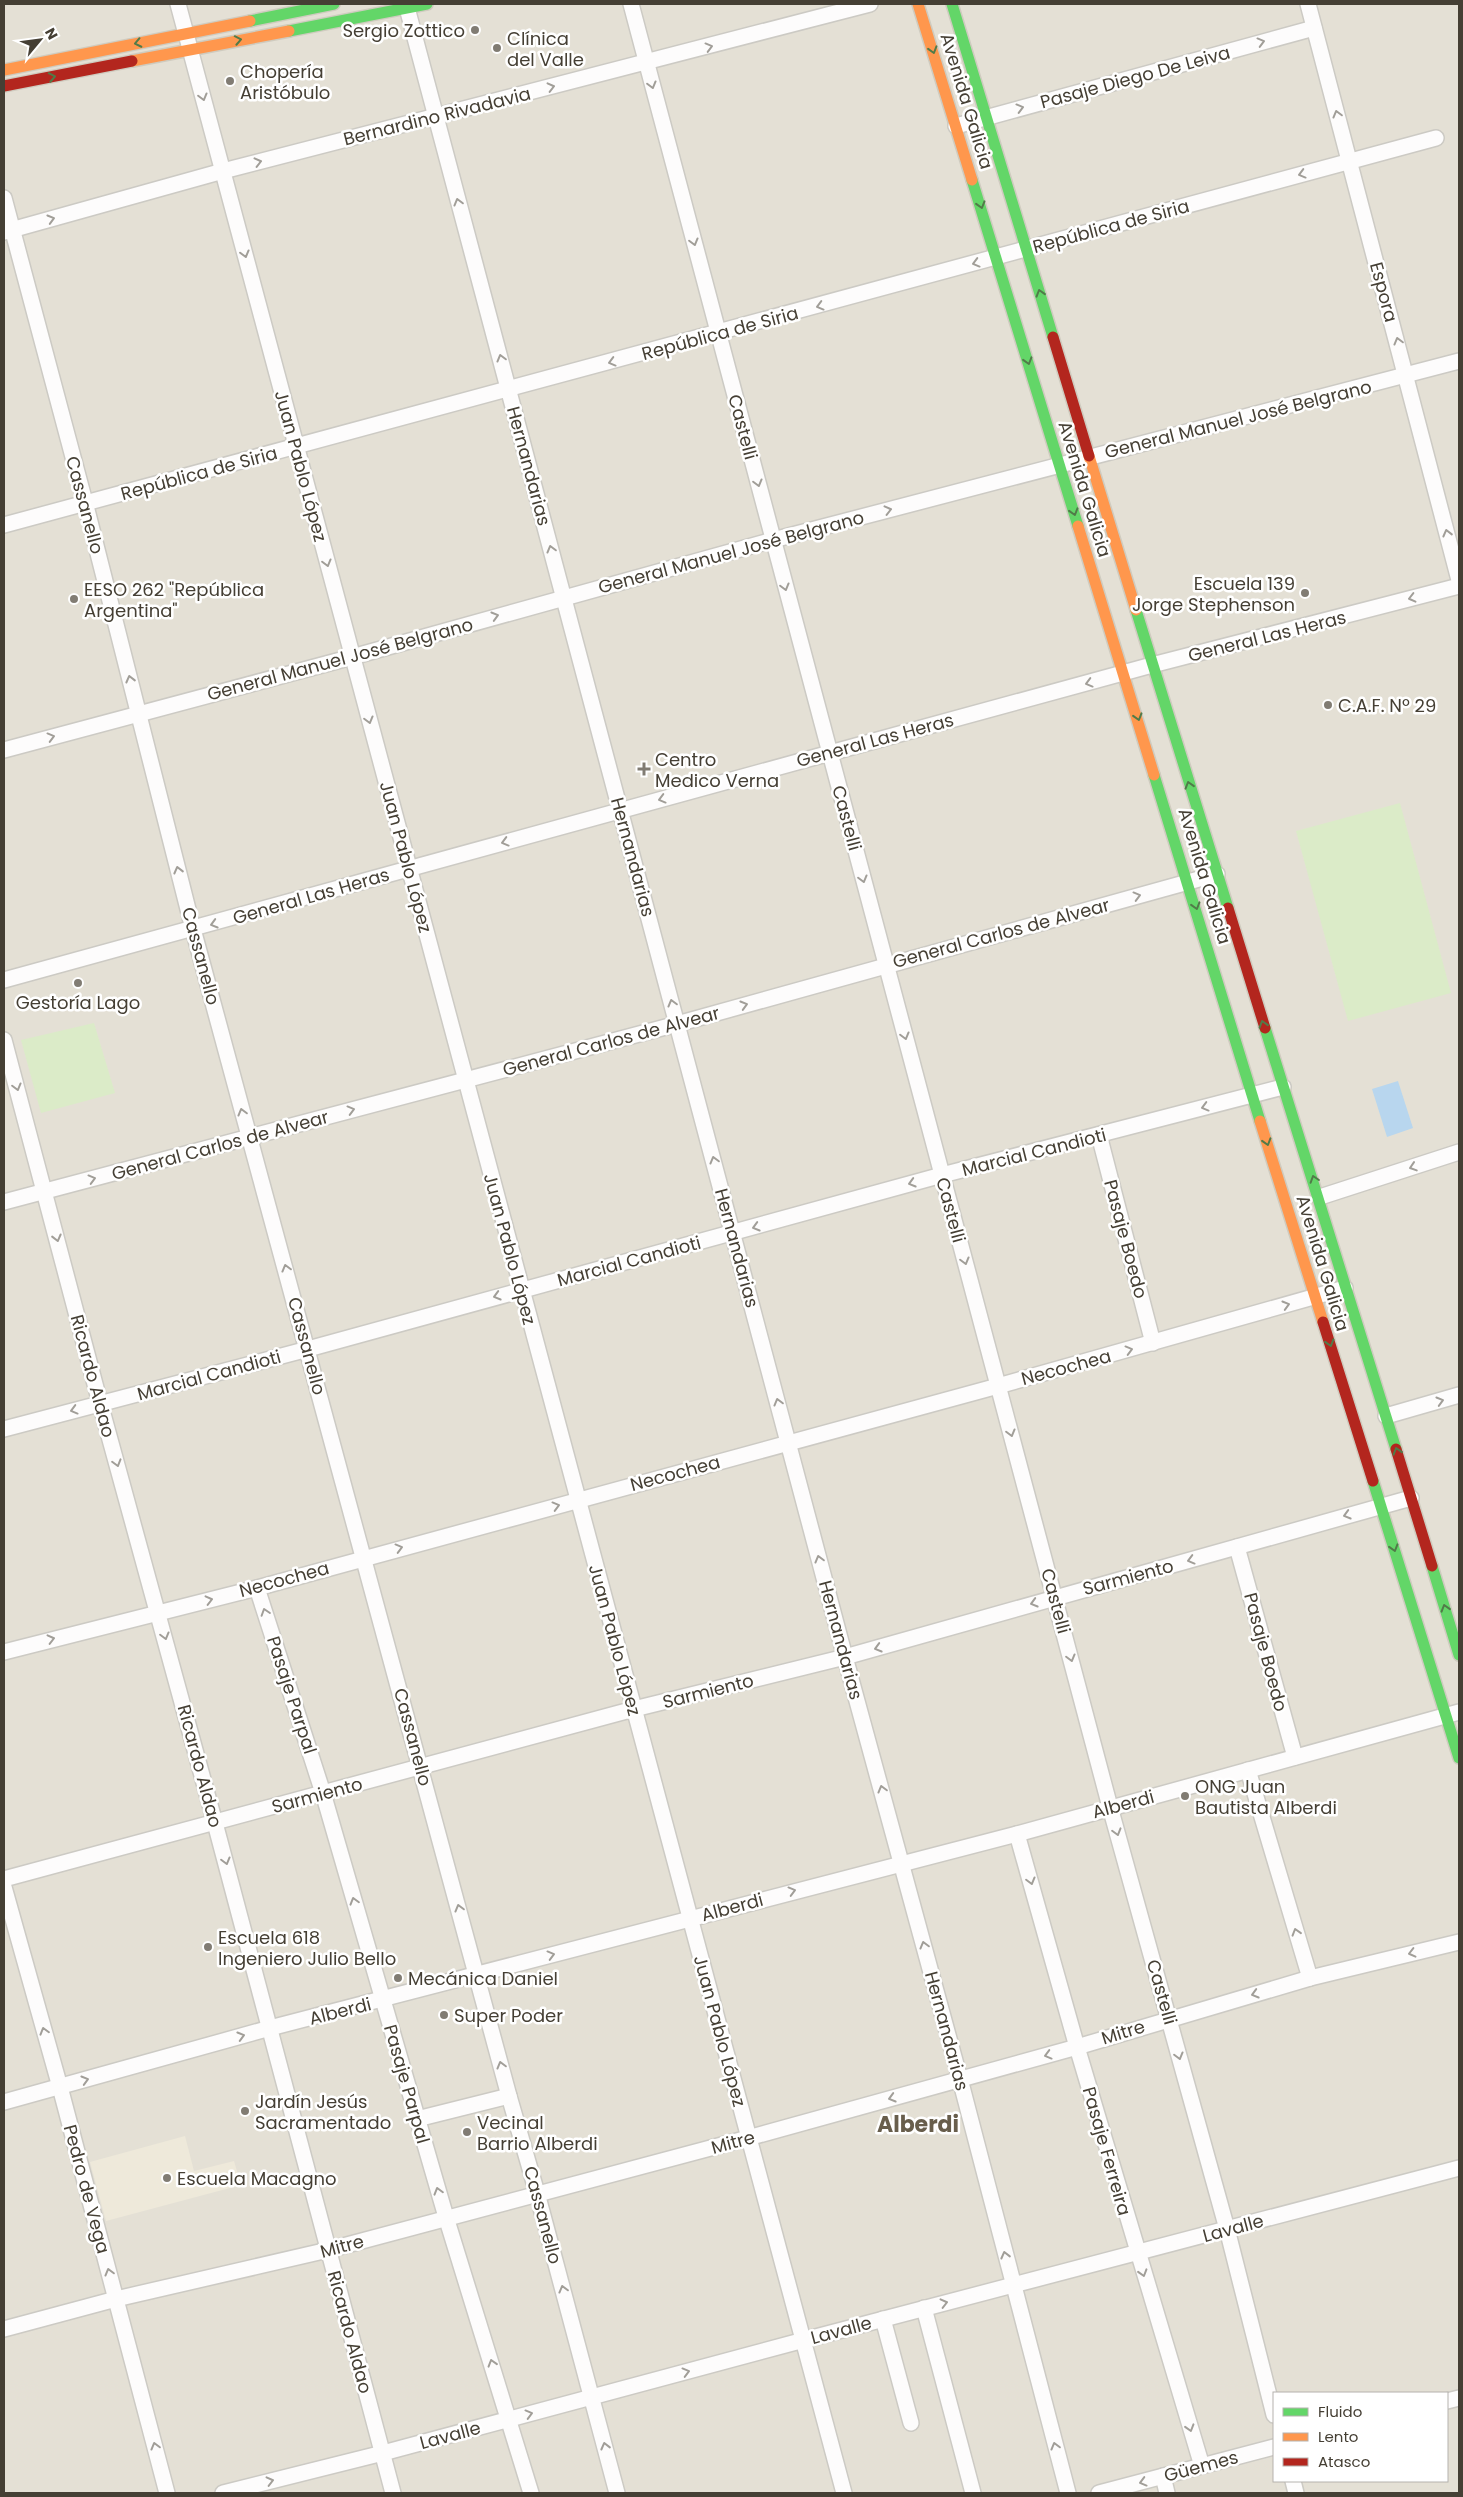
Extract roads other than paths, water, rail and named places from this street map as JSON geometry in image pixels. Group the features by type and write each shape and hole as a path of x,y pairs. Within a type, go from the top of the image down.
{"main road":[{"path":"4,70 334,4"},
{"path":"4,86 406,6 427,4"},
{"name":"Avenida Galicia","path":"918,4 1252,1095 1381,1506 1453,1713 1459,1758"},
{"name":"Avenida Galicia","path":"952,4 1152,665 1283,1086 1320,1197 1345,1288 1459,1655"}],"street":[{"name":"Juan Pablo López","path":"178,4 520,1290 844,2493"},
{"name":"Castelli","path":"631,4 1110,1807 1227,2229 1273,2411"},
{"name":"Bernardino Rivadavia","path":"8,231 223,171 870,4"},
{"name":"Espora","path":"1308,4 1459,580"},
{"name":"Hernandarias","path":"406,6 788,1442 960,2079 1012,2286 1068,2493"},
{"name":"Pasaje Diego De Leiva","path":"956,126 1314,28"},
{"name":"República de Siria","path":"4,525 718,334 1436,138"},
{"name":"Cassanello","path":"4,198 8,231 85,503 193,929 617,2493"},
{"name":"General Manuel José Belgrano","path":"4,750 352,657 773,540 1459,361"},
{"name":"General Las Heras","path":"4,980 1152,665 1459,586"},
{"name":"General Carlos de Alvear","path":"4,1202 677,1024 1217,874"},
{"name":"Ricardo Aldao","path":"4,1040 100,1403 216,1823 393,2493"},
{"name":"Marcial Candioti","path":"4,1429 308,1349 942,1175 1283,1086"},
{"name":"Pasaje Boedo","path":"1099,1135 1153,1343"},
{"path":"1320,1197 1459,1152"},
{"name":"Necochea","path":"4,1652 257,1588 364,1557 998,1386 1345,1288"},
{"path":"1386,1416 1459,1395"},
{"name":"Sarmiento","path":"4,1879 634,1709 846,1657 1055,1596 1411,1498"},
{"name":"Pasaje Boedo","path":"1237,1547 1295,1758"},
{"name":"Pasaje Parpal","path":"257,1588 323,1793 417,2120 532,2493"},
{"name":"Alberdi","path":"4,2102 270,2028 902,1862 1018,1834 1453,1713"},
{"path":"1248,1770 1310,1978"},
{"name":"Pasaje Ferreira","path":"1018,1834 1076,2047 1202,2466"},
{"name":"Pedro de Vega","path":"4,1887 60,2087 167,2493"},
{"name":"Mitre","path":"4,2329 116,2299 328,2250 748,2138 1076,2047 1169,2018 1310,1978 1459,1942"},
{"path":"417,2120 509,2096"},
{"name":"Lavalle","path":"223,2493 383,2453 924,2308 1459,2168"},
{"path":"924,2308 973,2493"},
{"path":"883,2319 911,2423"},
{"name":"Güemes","path":"1099,2493 1273,2447"},
{"path":"1163,2476 1167,2493"}],"water":[{"path":"1398,1081 1413,1128 1387,1137 1372,1089"}],"place":[{"name":"Sergio Zottico","path":"475,30"},
{"name":"Clínica del Valle","path":"497,48"},
{"name":"Chopería Aristóbulo","path":"230,81"},
{"name":"Escuela 139 Jorge Stephenson","path":"1305,593"},
{"name":"EESO 262 \"República Argentina\"","path":"74,599"},
{"name":"C.A.F. Nº 29","path":"1328,705"},
{"name":"Centro Medico Verna","path":"644,769"},
{"name":"Gestoría Lago","path":"78,983"},
{"name":"ONG Juan Bautista Alberdi","path":"1185,1796"},
{"name":"Escuela 618 Ingeniero Julio Bello","path":"208,1947"},
{"name":"Mecánica Daniel","path":"398,1978"},
{"name":"Super Poder","path":"444,2015"},
{"name":"Jardín Jesús Sacramentado","path":"245,2111"},
{"name":"Vecinal Barrio Alberdi","path":"467,2132"},
{"name":"Escuela Macagno","path":"167,2178"}],"district":[{"name":"Alberdi","path":"918,2124"}]}
